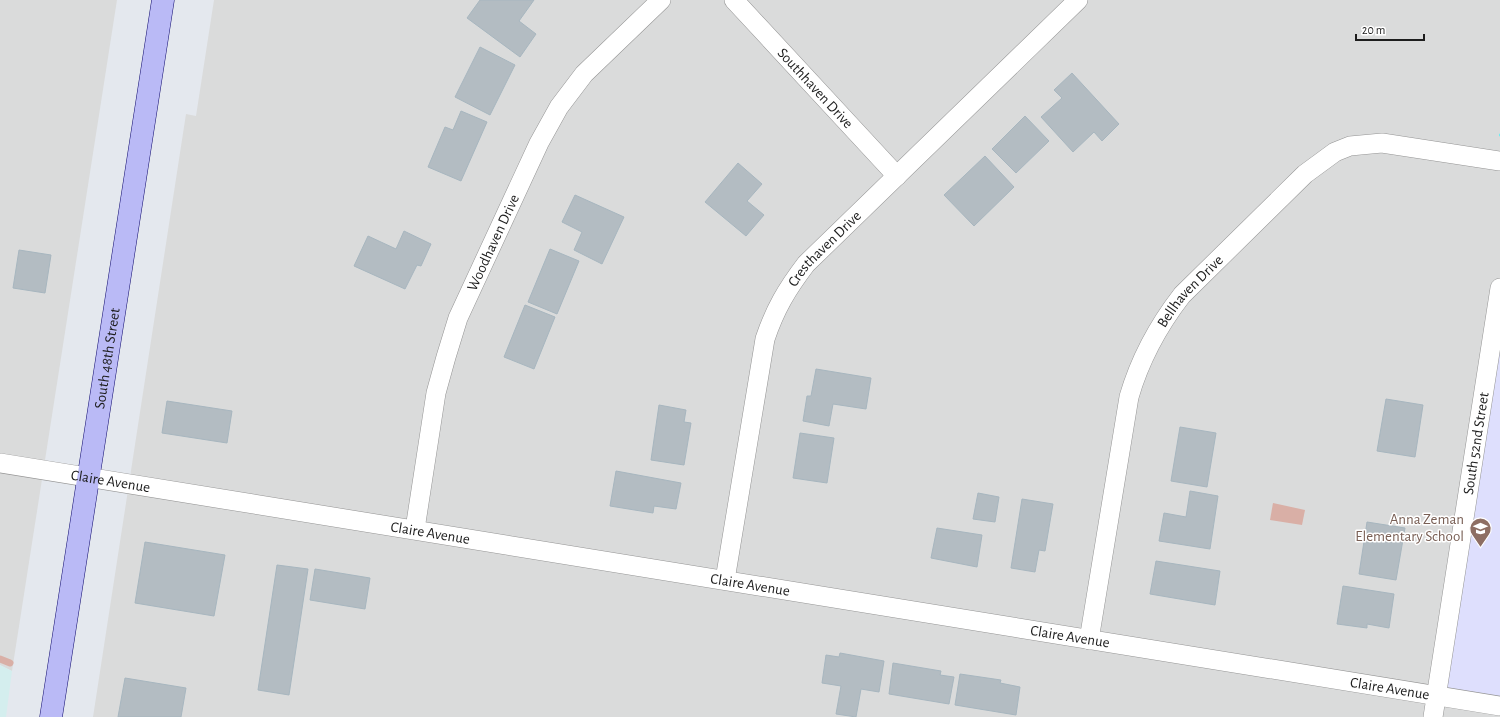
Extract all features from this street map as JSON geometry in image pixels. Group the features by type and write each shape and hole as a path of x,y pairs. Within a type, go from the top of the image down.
{"main road":[{"name":"South 48th Street","path":"51,717 163,0"}],"street":[{"name":"Woodhaven Drive","path":"415,529 436,393 458,318 539,143 559,107 584,74 661,0"},
{"name":"Southhaven Drive","path":"734,0 897,176"},
{"name":"Cresthaven Drive","path":"725,580 766,339 774,314 787,289 806,264 1078,0"},
{"name":"Bellhaven Drive","path":"1089,640 1129,397 1134,380 1149,345 1168,313 1182,296 1305,174 1335,152 1350,146 1382,143 1500,161"},
{"name":"South 52nd Street","path":"1433,717 1500,288"},
{"name":"Claire Avenue","path":"0,463 415,529 1500,706"}],"shaded area":[{"path":"0,0 117,0 12,671 0,665"},
{"path":"214,0 1500,0 1500,717 93,717 186,114 196,116"},
{"name":"Anna Zeman Elementary School","path":"1500,288 1500,706 1437,696"},
{"path":"1273,503 1305,510 1302,525 1270,520"},
{"path":"0,665 12,671 6,717 0,717"}],"building":[{"path":"480,0 534,0 519,21 536,34 520,57 467,18"},
{"path":"480,47 515,65 490,115 455,97"},
{"path":"1072,73 1119,124 1102,141 1094,132 1073,152 1041,117 1062,98 1054,90"},
{"path":"461,111 487,122 461,181 428,167 445,127 453,130"},
{"path":"1025,116 1049,141 1016,173 992,149"},
{"path":"985,156 1014,187 974,226 944,195"},
{"path":"738,163 762,184 747,201 764,215 746,236 705,202"},
{"path":"575,195 624,217 602,264 574,250 582,232 562,222"},
{"path":"404,231 431,244 421,266 417,265 405,289 354,266 368,236 396,249"},
{"path":"550,249 579,261 557,314 528,302"},
{"path":"19,250 51,255 45,293 13,288"},
{"path":"525,305 555,317 534,369 504,357"},
{"path":"816,369 871,378 866,409 833,404 829,426 803,421 807,396 811,396"},
{"path":"1386,399 1423,405 1415,457 1377,451"},
{"path":"167,401 232,411 227,443 162,433"},
{"path":"659,405 686,410 684,422 691,423 684,465 651,460"},
{"path":"1180,427 1216,433 1207,487 1171,481"},
{"path":"800,433 834,438 827,483 793,478"},
{"path":"616,471 681,483 676,509 654,506 653,513 610,506"},
{"path":"1190,491 1218,496 1210,549 1159,541 1164,513 1186,517"},
{"path":"978,493 999,497 995,522 973,519"},
{"path":"1022,499 1053,504 1045,551 1039,550 1035,572 1011,568"},
{"path":"1367,522 1405,528 1396,580 1359,574"},
{"path":"937,528 982,535 977,567 931,558"},
{"path":"145,542 225,555 214,616 135,603"},
{"path":"1156,561 1220,571 1215,605 1150,594"},
{"path":"277,565 308,569 289,695 258,690"},
{"path":"315,569 370,578 365,609 310,600"},
{"path":"1343,586 1394,594 1389,628 1367,624 1367,628 1337,624"},
{"path":"840,653 884,661 879,692 861,689 856,717 836,714 841,686 822,683 826,655 839,657"},
{"path":"893,663 941,671 940,675 954,677 949,704 889,694"},
{"path":"960,674 1001,680 1000,683 1020,687 1016,715 955,705"},
{"path":"125,678 186,688 181,717 118,717"}],"waterway":[{"path":"0,659 10,663"}],"place":[{"name":"Anna Zeman Elementary School","path":"1480,548"}]}
